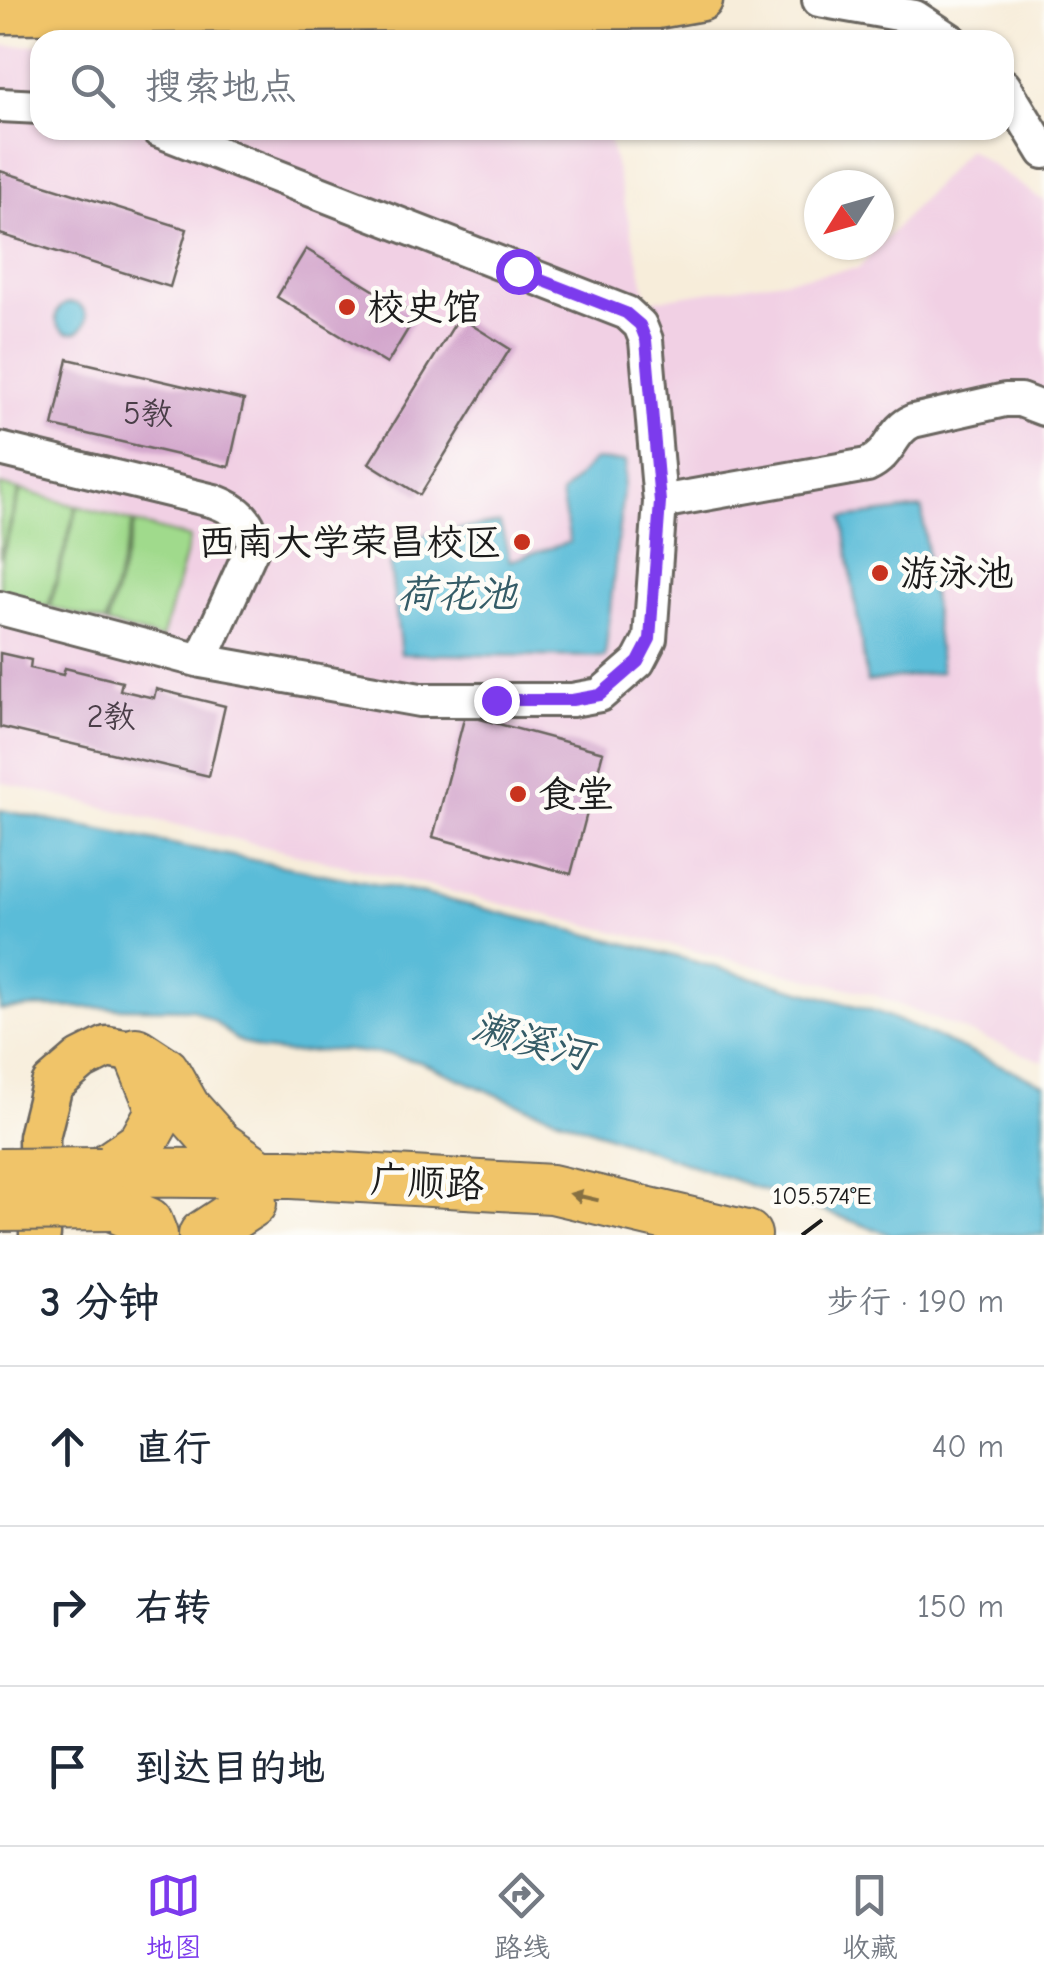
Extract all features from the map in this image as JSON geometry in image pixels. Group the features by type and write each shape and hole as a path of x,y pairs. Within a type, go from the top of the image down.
{"highway":[{"path":"136,1052 165,1071 186,1108 256,1188 203,1235"},
{"path":"0,1207 106,1188 142,1144 160,1110 136,1052"},
{"path":"0,1173 106,1188 148,1222 153,1235"},
{"name":"广顺路","path":"106,1188 552,1189 748,1235"},
{"name":"广顺路","path":"256,1188 551,1222 611,1235"}],"main road":[{"path":"0,13 657,8 702,0"},
{"path":"40,1235 39,1137 52,1085 81,1060 107,1047 136,1052"}],"street":[{"path":"819,0 915,17 935,30"},
{"path":"1014,102 1044,152"},
{"path":"0,105 30,106"},
{"path":"0,608 202,661 420,700 572,700 600,695 638,662 650,639 660,502 646,340 640,325 626,313 184,140"},
{"path":"660,502 867,465 885,455 903,425 913,421 1006,400 1020,400 1044,410"},
{"path":"0,449 214,501 244,517 252,531 253,546 202,661"}],"shaded area":[{"name":"西南大学荣昌校区","path":"30,45 30,140 609,140 648,301 859,268 866,260 894,260 894,230 968,149 1044,201 1044,1062 872,994 0,782 0,46"}],"green space":[{"path":"0,485 19,490 0,558"},
{"path":"21,490 76,506 48,607 0,593 0,566"},
{"path":"78,506 133,522 105,623 50,607"},
{"path":"135,523 190,538 162,639 107,624"}],"water":[{"path":"71,303 82,307 86,318 82,329 71,333 60,329 56,318 60,307"},
{"name":"荷花池","path":"594,460 626,462 605,657 401,654 390,565 426,534 500,523 510,561 570,542 561,495"},
{"path":"922,508 941,672 867,682 843,518"},
{"name":"濑溪河","path":"0,810 424,894 656,951 878,1012 1044,1084 1044,1235 891,1235 516,1103 420,1062 340,1050 262,1050 236,1040 191,1009 0,1010"}],"building":[{"path":"0,171 187,229 170,287 0,234"},
{"name":"校史馆","path":"306,249 416,316 387,364 277,297"},
{"path":"459,317 510,349 420,495 369,463"},
{"path":"68,359 244,400 229,467 53,426"},
{"path":"0,653 31,660 30,668 63,675 65,668 122,682 120,690 154,698 156,689 225,706 209,776 0,727"},
{"name":"食堂","path":"465,715 603,752 571,874 433,837"}],"place":[{"name":"校史馆","path":"347,307"},
{"name":"西南大学荣昌校区","path":"522,542"},
{"name":"游泳池","path":"880,573"},
{"name":"食堂","path":"518,794"}],"route":[{"path":"496,700 572,700 600,695 638,662 650,639 660,502 646,340 640,325 626,313 518,271"}]}
